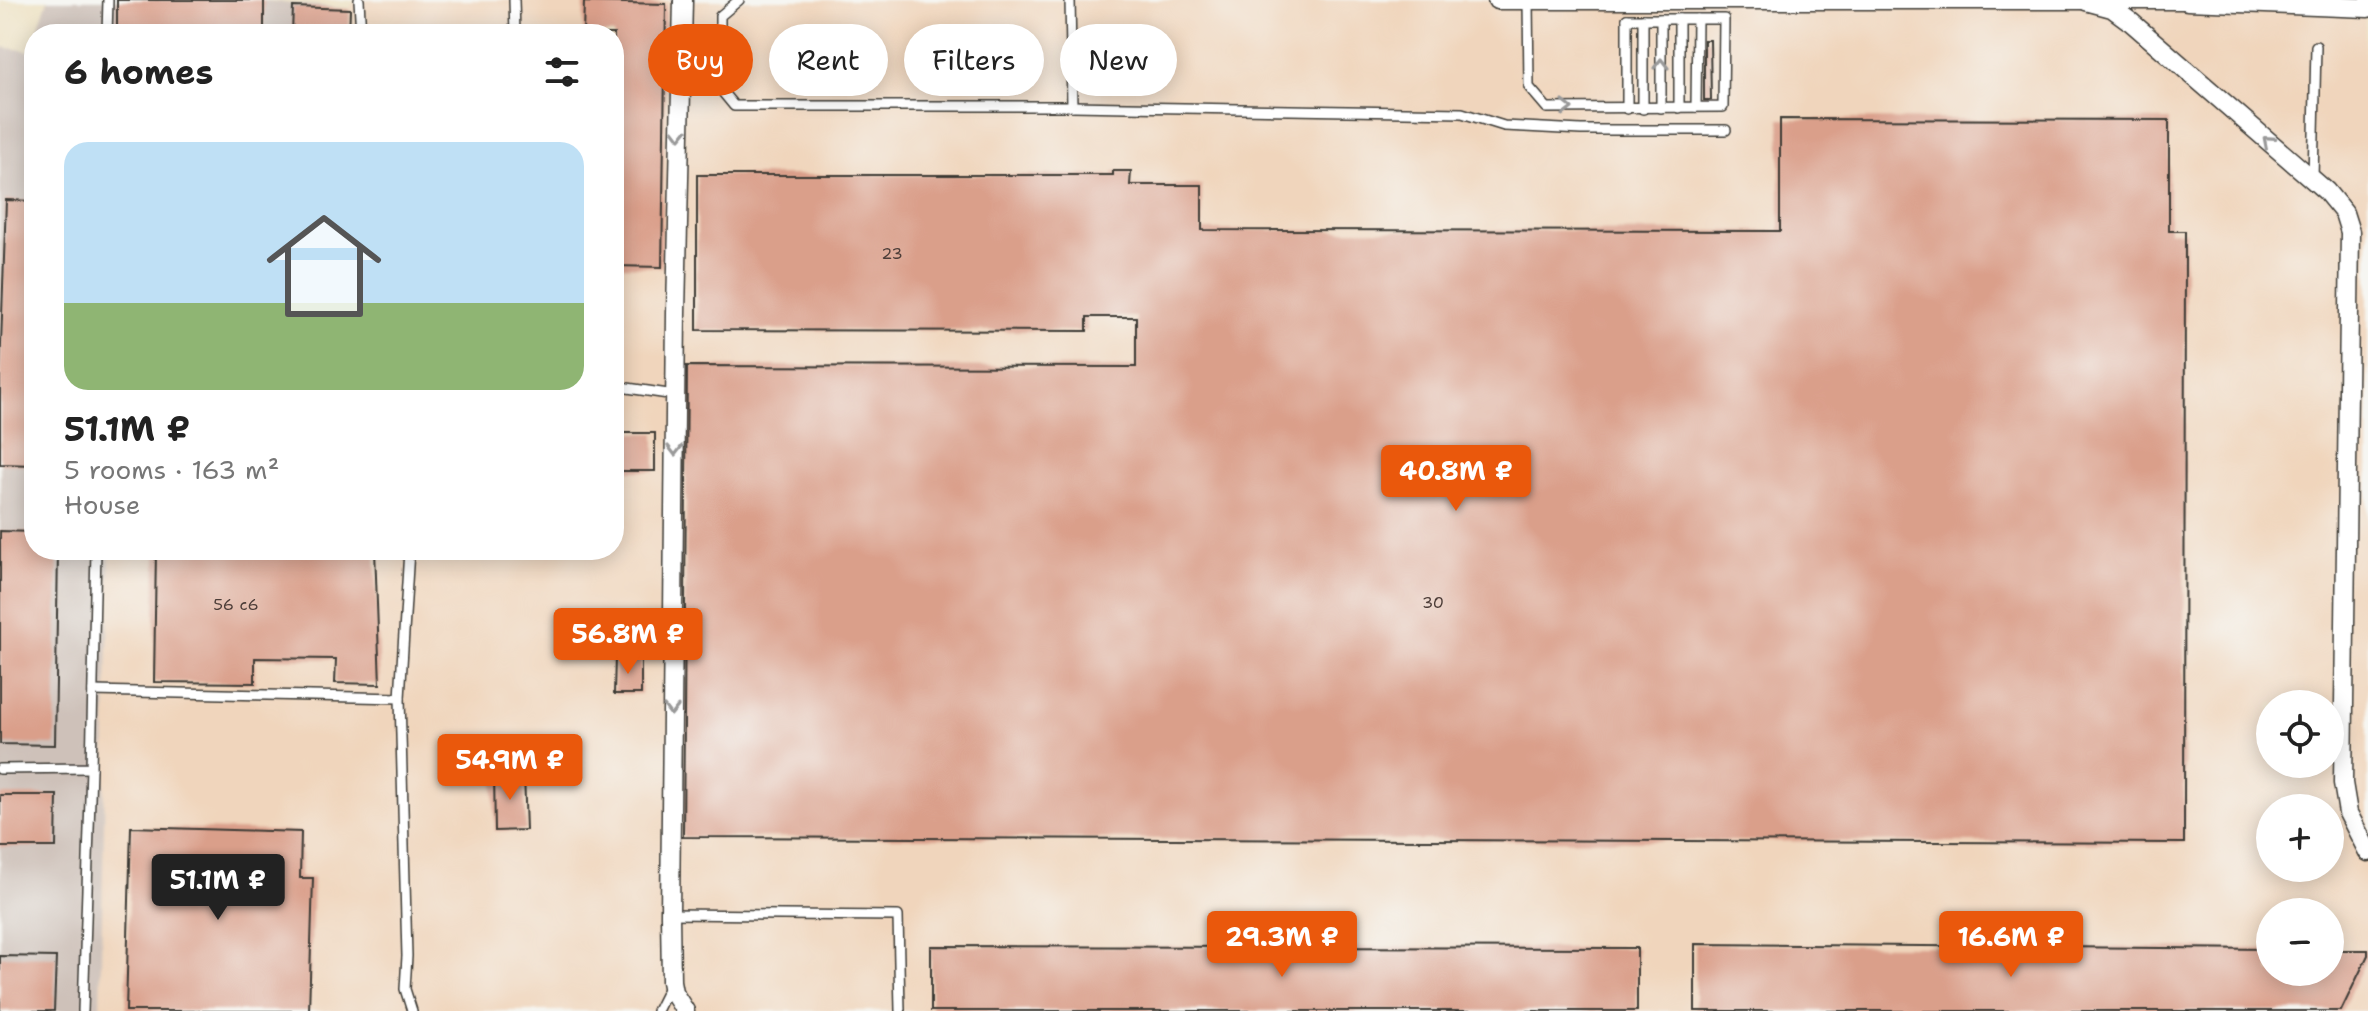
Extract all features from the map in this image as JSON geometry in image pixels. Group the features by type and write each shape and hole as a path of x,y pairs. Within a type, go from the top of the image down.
{"street":[{"path":"683,0 670,914 671,981 673,992 685,1011"},
{"path":"1497,0 1606,1 1665,7 2191,1 2368,8"},
{"path":"2086,1 2112,8 2131,22 2313,179 2344,213 2350,232 2343,783 2348,813 2368,852"}],"lane":[{"path":"107,24 108,0"},
{"path":"359,0 360,24"},
{"path":"514,0 515,24"},
{"path":"739,0 720,16 720,89 734,106 1072,106 1462,113 1504,126 1581,130 1726,130"},
{"path":"1070,0 1072,106"},
{"path":"1528,0 1529,87 1547,108 1723,107 1724,19 1679,19 1665,7"},
{"path":"1627,19 1665,7"},
{"path":"1627,19 1643,19 1665,7"},
{"path":"1661,108 1665,7"},
{"path":"1627,19 1627,109"},
{"path":"1643,19 1643,109"},
{"path":"1679,19 1679,108"},
{"path":"1696,107 1697,19"},
{"path":"2313,179 2316,46"},
{"path":"624,387 675,395"},
{"path":"83,1011 96,560"},
{"path":"408,560 400,698 407,956 405,989 412,1011"},
{"path":"93,691 400,698"},
{"path":"0,769 91,768"},
{"path":"670,914 898,916 900,1011"},
{"path":"657,1011 671,981"}],"shaded area":[{"path":"48,0 258,0 350,9 349,24 40,24"},
{"path":"355,0 2365,0 2365,95 2368,96 2368,1011 100,1011 110,560 624,560 624,24 349,24 350,9"},
{"path":"0,47 24,50 24,560 110,560 100,1011 0,1011"}],"building":[{"path":"117,0 264,0 264,24 117,24"},
{"path":"584,2 666,4 666,24 648,24 648,96 665,96 662,267 624,266 624,24 583,24"},
{"path":"293,7 350,9 349,24 292,24"},
{"path":"1704,40 1710,40 1711,100 1704,100"},
{"path":"1780,119 2169,120 2169,231 2185,231 2184,843 683,837 687,366 1136,367 1136,317 1087,317 1087,331 697,330 697,175 1113,175 1113,171 1131,171 1130,185 1202,185 1202,230 1780,231"},
{"path":"6,200 24,201 24,465 0,464"},
{"path":"624,433 655,433 655,471 624,471"},
{"path":"0,531 24,532 24,560 58,560 55,745 0,744"},
{"path":"156,560 375,560 380,684 335,683 336,659 255,658 255,683 154,682"},
{"path":"615,657 641,658 641,694 614,694"},
{"path":"494,774 524,774 526,830 495,831"},
{"path":"0,795 57,795 56,847 0,847"},
{"path":"131,827 301,832 300,878 313,878 309,1011 126,1011"},
{"path":"1695,944 2256,949 2256,986 2344,986 2344,950 2368,950 2341,1011 1695,1011"},
{"path":"931,946 1637,948 1637,1011 931,1011"},
{"path":"0,956 56,957 54,1011 0,1011"}]}
